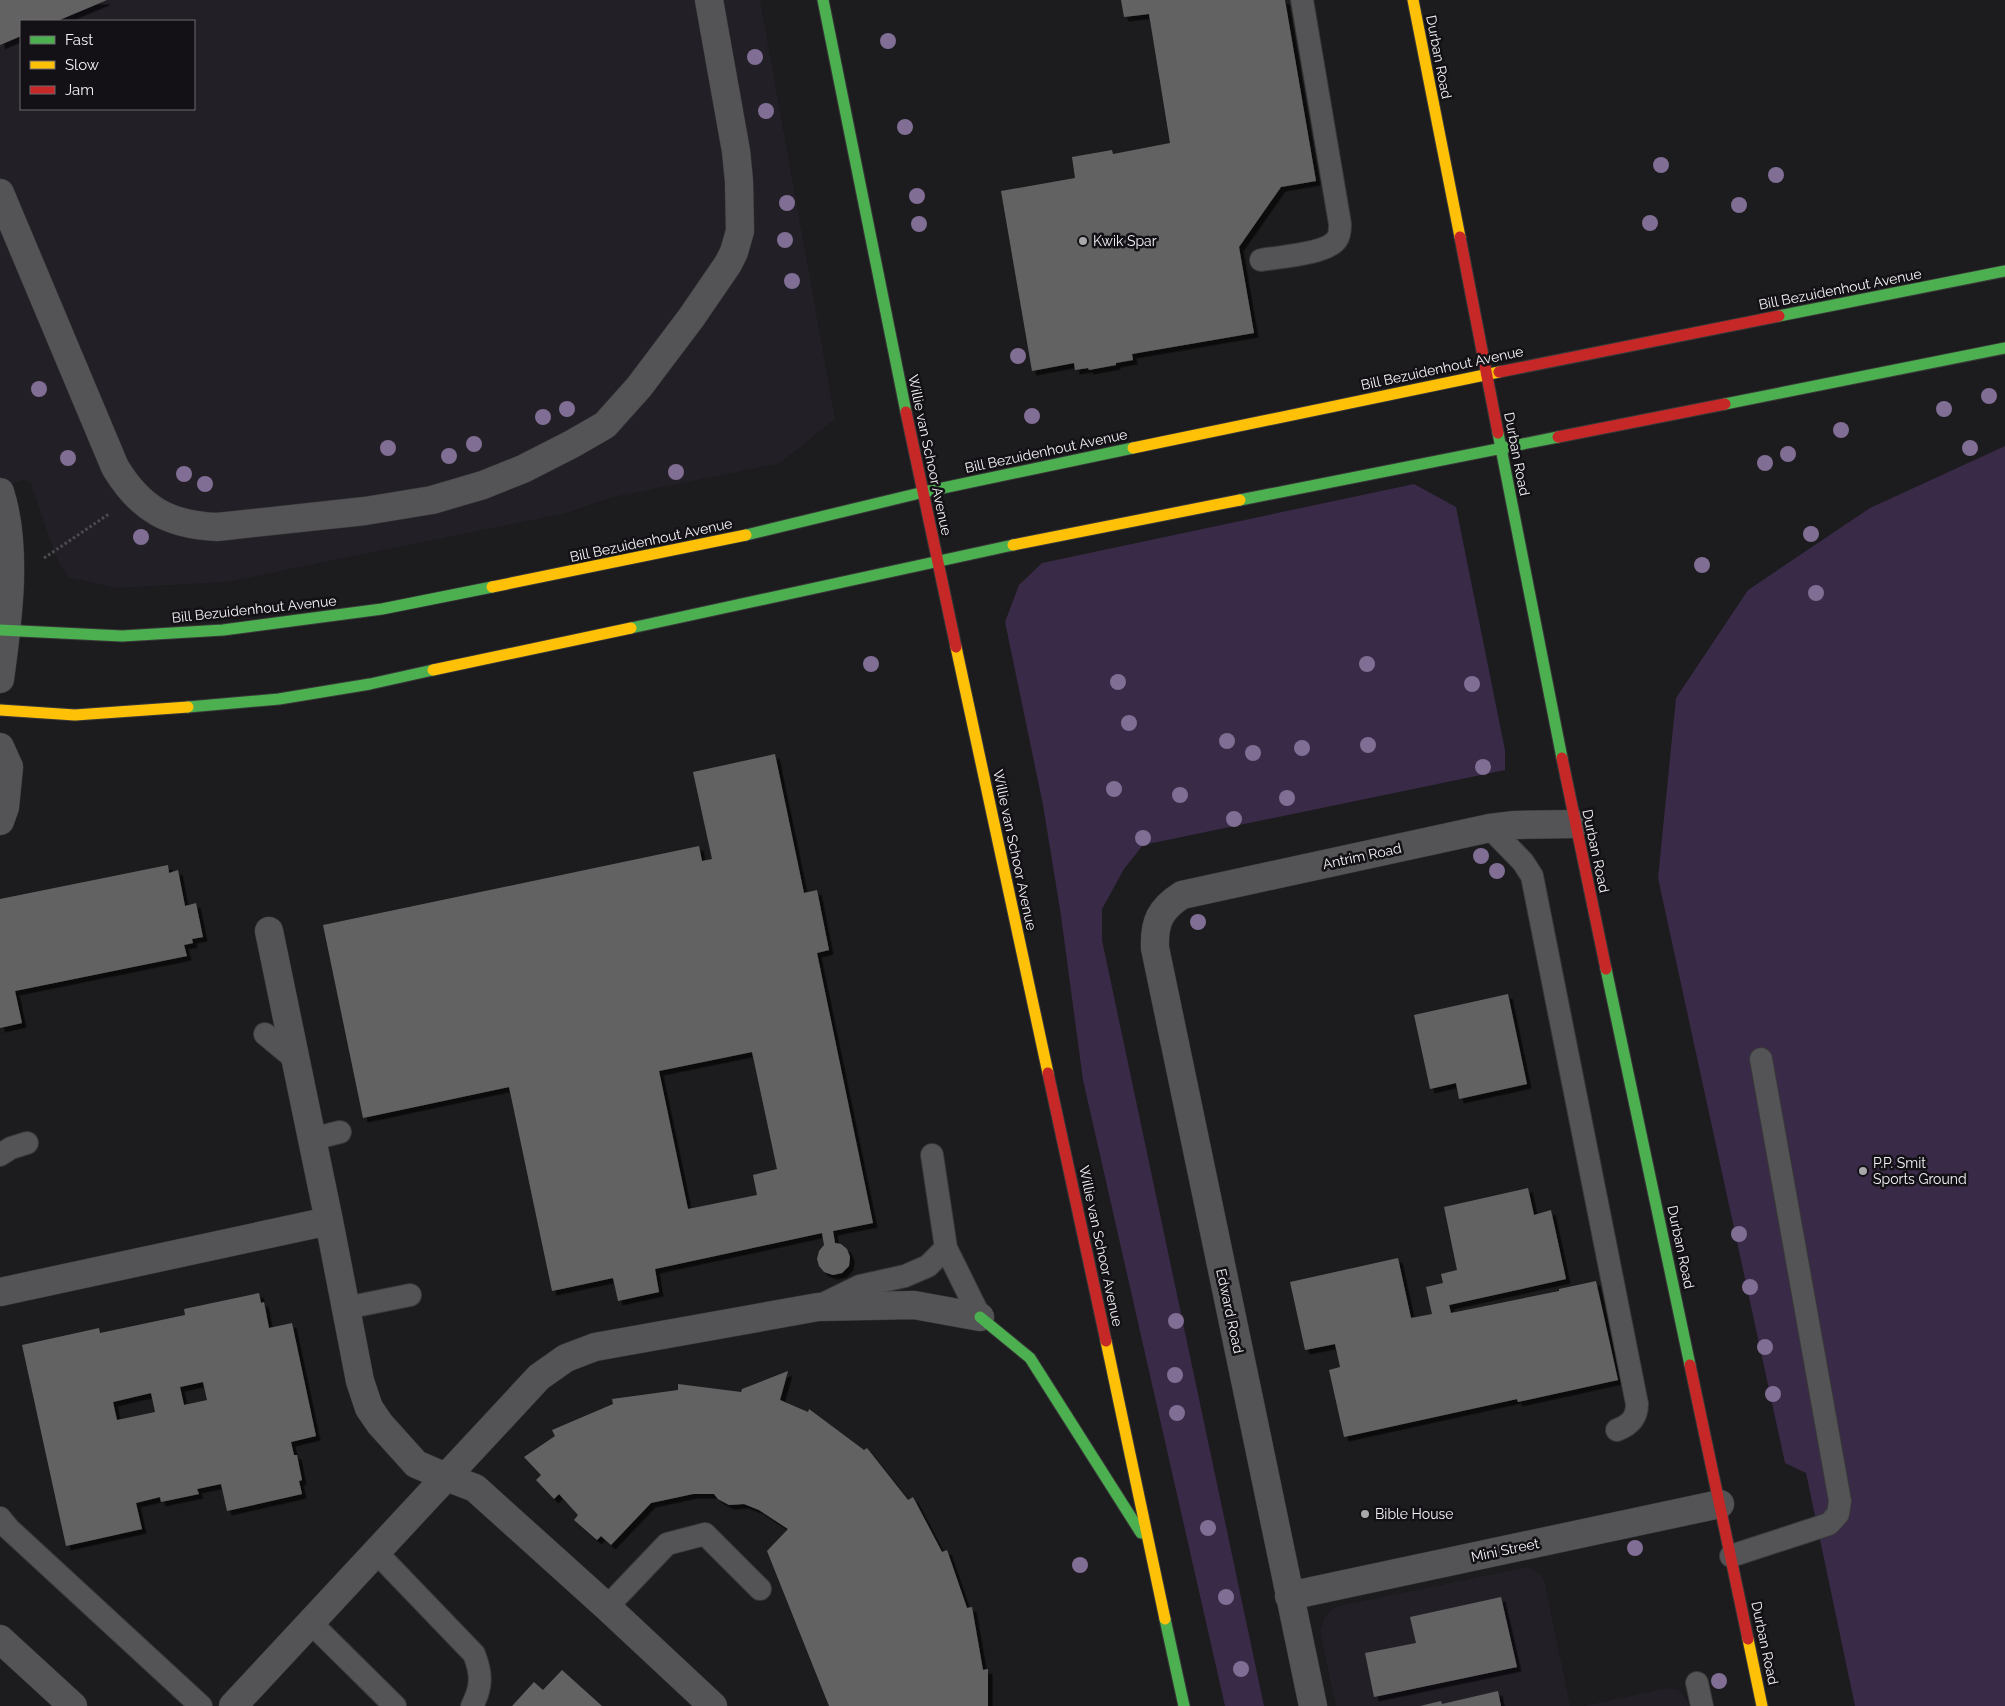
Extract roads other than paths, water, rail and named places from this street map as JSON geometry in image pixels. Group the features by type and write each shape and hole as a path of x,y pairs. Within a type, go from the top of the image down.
{"main road":[{"name":"Willie van Schoor Avenue","path":"824,0 883,305 924,492 937,561 1184,1706"},
{"name":"Durban Road","path":"1413,0 1575,824 1762,1706"},
{"name":"Bill Bezuidenhout Avenue","path":"3,631 122,636 223,630 301,622 454,595 747,535 924,492 1486,374 2005,271"},
{"path":"0,710 75,715 169,709 279,699 370,684 937,561 2005,348"},
{"path":"980,1316 1030,1358 1151,1549"}],"street":[{"path":"0,195 115,467 133,493 146,505 162,516 179,522 217,527 365,511 432,500 483,485 523,469 605,425 644,379 691,318 728,264 734,252 740,231 740,181 709,0"},
{"path":"0,492 9,537 10,568 0,679"},
{"path":"0,747 9,767 5,807 0,821"},
{"name":"Antrim Road","path":"1160,916 1169,904 1182,895 1490,828 1515,825 1575,824"},
{"name":"Edward Road","path":"1160,916 1154,932 1155,948 1313,1706"},
{"path":"269,931 360,1381 369,1408 380,1424 416,1464 474,1488 607,1606 713,1706"},
{"path":"0,1292 329,1221"},
{"path":"236,1705 539,1377 566,1358 595,1348 818,1307 914,1304 980,1316"},
{"name":"Mini Street","path":"1289,1596 1720,1504"},
{"path":"0,1640 73,1706"}],"lane":[{"path":"1262,260 1321,250 1336,241 1340,232 1302,0"},
{"path":"1490,828 1523,862 1532,876 1638,1404 1634,1419 1628,1426 1617,1430"},
{"path":"265,1034 295,1059"},
{"path":"1731,1556 1829,1524 1838,1514 1840,1501 1761,1060"},
{"path":"312,1139 340,1132"},
{"path":"0,1155 11,1148 27,1143"},
{"path":"932,1154 946,1248 980,1316"},
{"path":"818,1307 860,1286 912,1273 928,1266 946,1248"},
{"path":"346,1308 410,1295"},
{"path":"0,1518 9,1529 201,1706"},
{"path":"607,1606 667,1544 705,1534 760,1589"},
{"path":"376,1552 474,1654 480,1669 479,1694 472,1706"},
{"path":"310,1623 396,1706"},
{"path":"1697,1682 1702,1706"}],"place":[{"name":"Kwik Spar","path":"1083,241"},
{"name":"P.P. Smit Sports Ground","path":"1863,1171"},
{"name":"Bible House","path":"1365,1514"}]}
